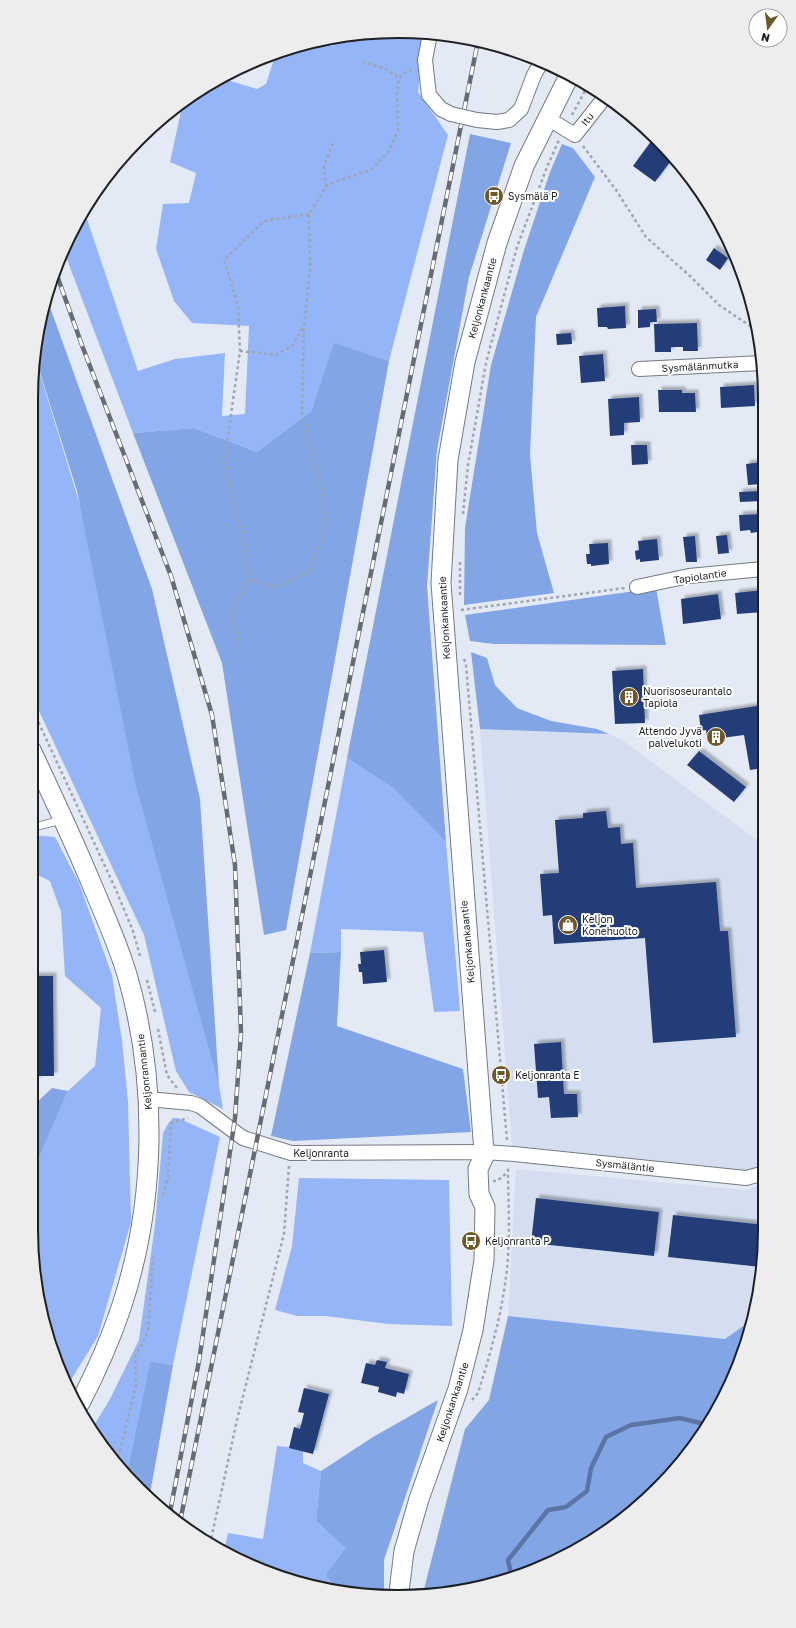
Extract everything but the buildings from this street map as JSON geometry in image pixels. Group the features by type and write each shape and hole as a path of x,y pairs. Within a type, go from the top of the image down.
{"main road":[{"name":"Keljonkankaantie","path":"399,1590 404,1551 419,1499 458,1389 473,1330 484,1260 485,1207 479,1194 478,1169 484,1154 441,583 448,460 465,362 497,243 524,166 567,80"},
{"name":"Keljonrannantie","path":"38,765 64,820 116,940 135,1006 143,1049 148,1099 148,1165 135,1256 125,1294 112,1332 81,1401"}],"street":[{"path":"429,40 425,60 429,95 441,109 451,114 477,120 497,122 509,120 520,109 539,66"},
{"name":"Itu","path":"570,131 601,101"},
{"path":"547,118 570,131"},
{"name":"Sysmälänmutka","path":"639,369 756,363"},
{"name":"Tapiolantie","path":"637,587 690,576 758,569"},
{"name":"Keljonranta","path":"148,1099 191,1103 200,1106 208,1110 243,1138 290,1153 484,1154"},
{"name":"Sysmäläntie","path":"484,1154 508,1154 746,1178 758,1175"}],"lane":[{"path":"38,826 64,820"}],"path":[{"path":"362,62 384,68 399,78"},
{"path":"248,579 277,587 308,572 326,529 324,495 302,414 304,326 310,269 309,214 326,187 334,182 371,170 389,152 398,130 397,93 399,78 407,71 426,69"},
{"path":"463,515 468,465 486,363 517,246 547,167 570,131 586,91"},
{"path":"570,131 616,190 646,237 691,277 719,305 751,326"},
{"path":"326,187 324,166 333,142"},
{"path":"240,646 230,613 248,579 244,542 224,464 240,351 238,306 224,260 264,221 309,214"},
{"path":"240,351 276,355 293,345 304,326"},
{"path":"460,558 460,618"},
{"path":"461,610 637,587"},
{"path":"461,653 466,665 508,1154 508,1228 506,1277 495,1340 478,1393 470,1404"},
{"path":"162,1199 168,1177 171,1123 190,1117"},
{"path":"211,1538 237,1420 284,1234 290,1153"},
{"path":"119,1457 136,1386 135,1357 148,1332 153,1251"}],"shaded area":[{"path":"374,39 425,39 418,92 448,135 389,361 334,344 311,411 257,452 194,428 133,433 66,257 75,239 86,217 138,371 175,359 225,353 222,416 245,414 249,326 192,323 174,301 156,249 163,204 189,203 196,173 170,162 181,111 229,80 257,89 266,84 274,60 305,50 328,45 333,46 333,44 351,41"},
{"path":"470,134 511,143 469,277 437,450 427,586 446,842 393,788 347,758"},
{"path":"562,144 573,148 595,177 536,317 530,455 537,533 554,593 464,605 465,528 491,365 524,250 550,172"},
{"path":"50,306 152,589 200,799 219,1085 135,782 77,491 39,370 41,351"},
{"path":"334,343 389,361 286,930 264,935 222,663 133,433 194,428 257,452 311,411"},
{"path":"39,371 79,502 219,1085 223,1109 189,1092 176,1071 144,935 38,709"},
{"path":"656,588 666,645 494,644 470,641 465,615"},
{"path":"471,652 487,658 495,685 517,708 551,721 597,729 609,734 480,729"},
{"path":"480,729 609,734 622,740 758,841 758,1167 745,1170 512,1146"},
{"path":"347,758 393,788 446,842 460,1011 434,1012 423,932 341,929 341,952 310,953"},
{"path":"38,836 55,837 79,883 112,975 122,1041 128,1101 131,1222 98,1336 71,1380 65,1368 50,1323 41,1277 38,1230 38,1160 68,1091 95,1066 101,1008 65,976 61,912 50,881 38,875"},
{"path":"341,952 337,1026 463,1069 471,1132 293,1141 271,1136 310,953"},
{"path":"52,1088 68,1091 38,1160 38,1101"},
{"path":"173,1118 178,1118 220,1137 173,1365 150,1361 128,1468 112,1449 95,1424 110,1399 139,1340 155,1225 163,1133"},
{"path":"516,1169 746,1190 758,1186 757,1254 751,1300 746,1324 725,1339 508,1316"},
{"path":"299,1178 449,1180 452,1326 388,1324 326,1316 297,1316 275,1310 292,1246"},
{"path":"508,1316 725,1339 746,1324 731,1368 710,1410 697,1430 684,1449 653,1485 617,1516 578,1542 536,1563 491,1578 445,1587 424,1589 465,1429 489,1400"},
{"path":"150,1361 173,1365 150,1492 128,1468"},
{"path":"438,1400 384,1560 384,1589 351,1587 332,1584 325,1575 346,1548 316,1521 321,1471 373,1437"},
{"path":"277,1446 289,1447 303,1451 303,1463 321,1471 316,1521 347,1548 325,1575 332,1584 282,1571 260,1563 225,1546 228,1533 263,1539"}],"waterway":[{"path":"511,1572 508,1560 548,1510 566,1507 587,1491 591,1468 606,1437 631,1425 680,1418 701,1423"}],"railway":[{"path":"181,1517 477,47"},
{"path":"58,279 83,348 171,576 212,715 235,865 241,1033 235,1118 199,1361 171,1509"}],"place":[{"name":"Sysmälä P","path":"494,196"},
{"name":"Nuorisoseurantalo Tapiola","path":"629,697"},
{"name":"Attendo Jyvä palvelukoti","path":"716,737"},
{"name":"Keljon Konehuolto","path":"568,925"},
{"name":"Keljonranta E","path":"501,1075"},
{"name":"Keljonranta P","path":"471,1241"}]}
